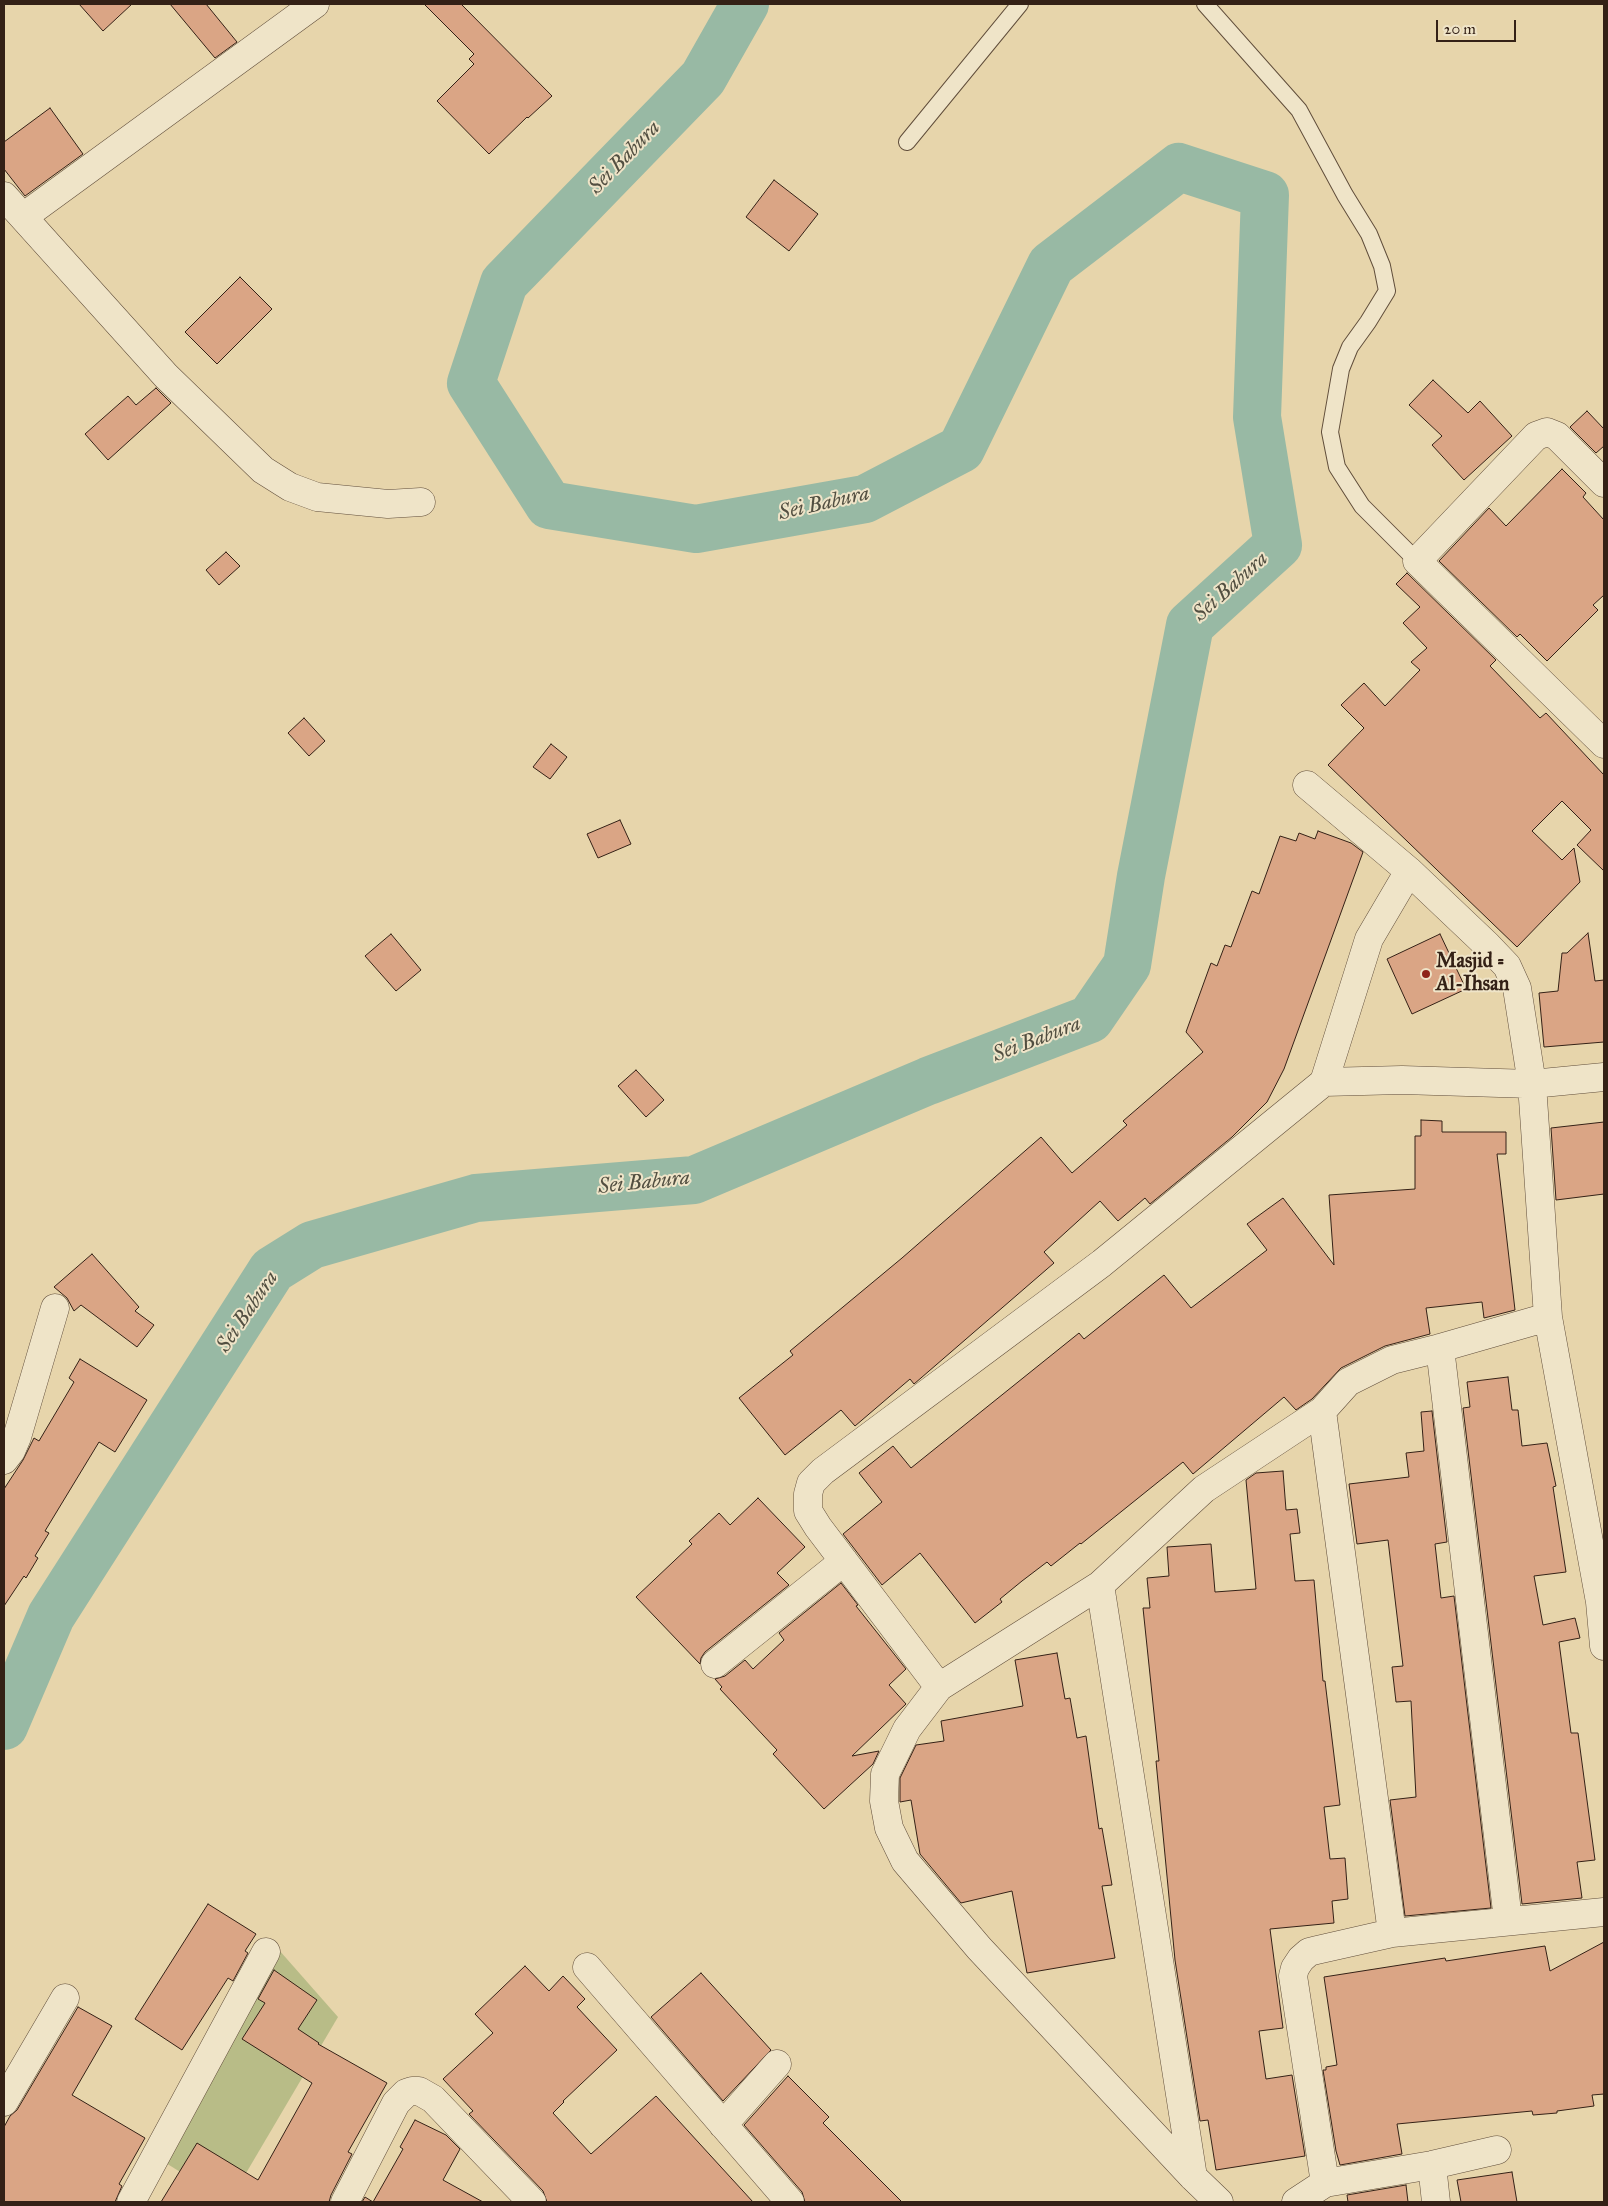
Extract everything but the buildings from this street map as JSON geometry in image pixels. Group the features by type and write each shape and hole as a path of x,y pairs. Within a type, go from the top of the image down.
{"street":[{"path":"23,217 315,4"},
{"path":"4,196 166,376 263,470 290,487 317,497 388,504 421,502"},
{"path":"1604,483 1557,436 1547,432 1536,436 1417,560 1604,744"},
{"path":"1307,784 1408,871 1507,966 1517,988 1532,1084 1548,1317 1600,1602 1604,1646"},
{"path":"938,1687 808,1511 808,1494 811,1483 823,1471 1102,1263 1324,1082 1369,939 1408,871"},
{"path":"1324,1082 1402,1080 1532,1084 1604,1076"},
{"path":"4,1460 11,1451 17,1437 55,1308"},
{"path":"1219,2202 1193,2177 979,1948 905,1861 889,1828 884,1801 885,1774 908,1729 938,1687 1100,1585 1204,1489 1322,1411 1348,1382 1392,1360 1548,1317"},
{"path":"1440,1348 1508,1920"},
{"path":"1322,1411 1392,1933"},
{"path":"715,1664 844,1561"},
{"path":"1100,1585 1193,2177"},
{"path":"1325,2183 1293,1976 1295,1968 1301,1959 1309,1952 1392,1933 1508,1920 1604,1912"},
{"path":"131,2202 266,1952"},
{"path":"587,1967 790,2202"},
{"path":"4,2102 65,1998"},
{"path":"723,2125 777,2064"},
{"path":"345,2202 396,2103 406,2093 412,2091 419,2092 433,2099 523,2199"},
{"path":"1296,2202 1325,2183 1432,2165 1497,2150"},
{"path":"1432,2165 1436,2202"}],"lane":[{"path":"907,142 1020,4"},
{"path":"1205,4 1299,110 1369,234 1382,266 1387,291 1350,347 1341,369 1330,432 1337,467 1362,506 1417,560"}],"green space":[{"path":"279,1950 338,2017 229,2202 156,2157"}],"waterway":[{"name":"Sei Babura","path":"4,1726 51,1616 272,1270 312,1245 476,1198 694,1180 928,1081 1090,1019 1127,965 1141,876 1190,625 1278,545 1257,417 1265,195 1179,167 1051,265 961,449 865,499 696,529 549,505 471,383 504,283 703,78 745,4"}],"place":[{"name":"Masjid = Al-Ihsan","path":"1426,974"}]}
